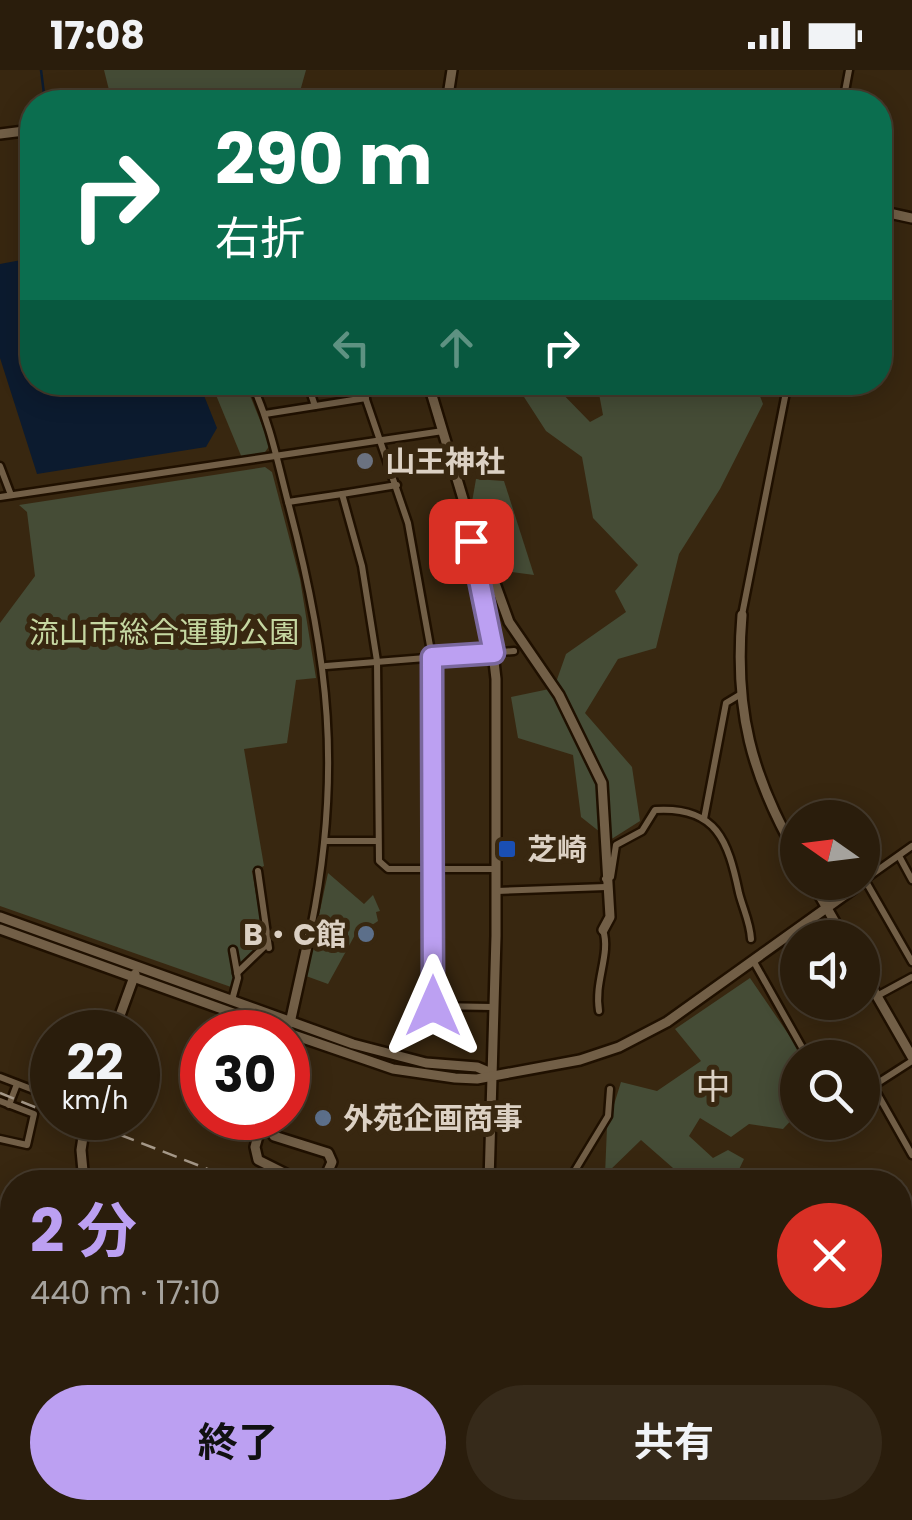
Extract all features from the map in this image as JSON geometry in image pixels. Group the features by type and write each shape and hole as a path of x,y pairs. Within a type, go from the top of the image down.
{"street":[{"path":"257,395 312,590 325,666 330,760 326,841 292,1010"},
{"path":"311,395 315,406"},
{"path":"365,395 397,485 417,560 432,657 433,1006 492,1007"},
{"path":"432,395 471,541 494,653 497,891 489,1170"},
{"path":"780,822 757,778 741,694 742,615 785,395"},
{"path":"265,414 366,398"},
{"path":"0,497 443,431"},
{"path":"0,466 10,495"},
{"path":"288,502 397,485"},
{"path":"342,494 362,566 377,662 379,861 388,869 496,869"},
{"path":"492,575 509,622 559,695 599,772 604,796 610,917 603,930 608,945 597,975 599,1011"},
{"path":"325,666 514,651"},
{"path":"704,819 726,703 741,694"},
{"path":"497,891 606,883 612,877 616,846 638,835 654,810 704,819 717,827 729,849 752,939"},
{"path":"326,841 378,840"},
{"path":"880,869 912,846"},
{"path":"898,856 912,880"},
{"path":"237,973 269,946 258,871"},
{"path":"822,900 834,920"},
{"path":"310,1040 419,1074 477,1079 491,1073 560,1064 619,1047 667,1022 836,900"},
{"path":"871,900 912,962"},
{"path":"0,918 261,1010"},
{"path":"0,929 223,1010"},
{"path":"232,1000 237,973 233,950"},
{"path":"754,962 798,1040"},
{"path":"122,1010 137,966"},
{"path":"880,994 912,977"},
{"path":"880,1001 912,1059 873,1086 912,1155"},
{"path":"310,1027 399,1058 477,1067 491,1073"},
{"path":"0,1077 30,1089"},
{"path":"9,1105 17,1084"},
{"path":"575,1170 608,1116 610,1088"},
{"path":"0,1101 34,1114 26,1144 0,1139"},
{"path":"83,1140 83,1170"},
{"path":"258,1140 255,1148 262,1163 277,1170"},
{"path":"255,1148 265,1140"},
{"path":"290,1140 328,1153 332,1162 328,1170"}],"green space":[{"path":"104,70 306,70 300,90 109,90"},
{"path":"216,395 250,395 270,445 263,455 242,458"},
{"path":"523,395 564,395 590,422 603,415 599,395 760,395 763,404 720,489 679,554 656,648 618,659 585,713 632,767 640,821 610,840 581,817 573,755 518,738 511,697 554,688 566,654 626,612 615,591 638,565 593,518 582,457 546,431"},
{"name":"流山市総合運動公園","path":"265,467 272,472 300,579 316,678 296,680 287,743 244,749 264,866 252,871 264,941 243,965 237,965 231,987 0,906 0,623 35,576 27,512 19,505"},
{"path":"476,479 504,481 534,575 497,570 472,502"},
{"path":"328,873 364,904 373,895 380,911 376,912 378,921 369,927 361,924 328,984 306,976"},
{"path":"750,978 792,1040 780,1040 780,1129 749,1124 731,1137 700,1118 689,1136 713,1158 728,1150 744,1159 739,1170 675,1170 641,1140 610,1170 605,1170 607,1127 621,1082 657,1091 701,1061 675,1029"}],"water":[{"path":"20,260 20,395 204,395 217,428 206,447 37,474 0,358 0,264"}],"waterway":[{"path":"41,70 44,90"}],"railway":[{"path":"0,1093 30,1105"},
{"path":"133,1140 210,1170"}],"place":[{"name":"山王神社","path":"365,461"},
{"name":"芝崎","path":"507,849"},
{"name":"B・C館","path":"366,934"},
{"name":"外苑企画商事","path":"323,1118"}],"district":[{"name":"中","path":"713,1086"}],"route":[{"path":"433,1006 436,763 432,657 494,653 471,541"}]}
